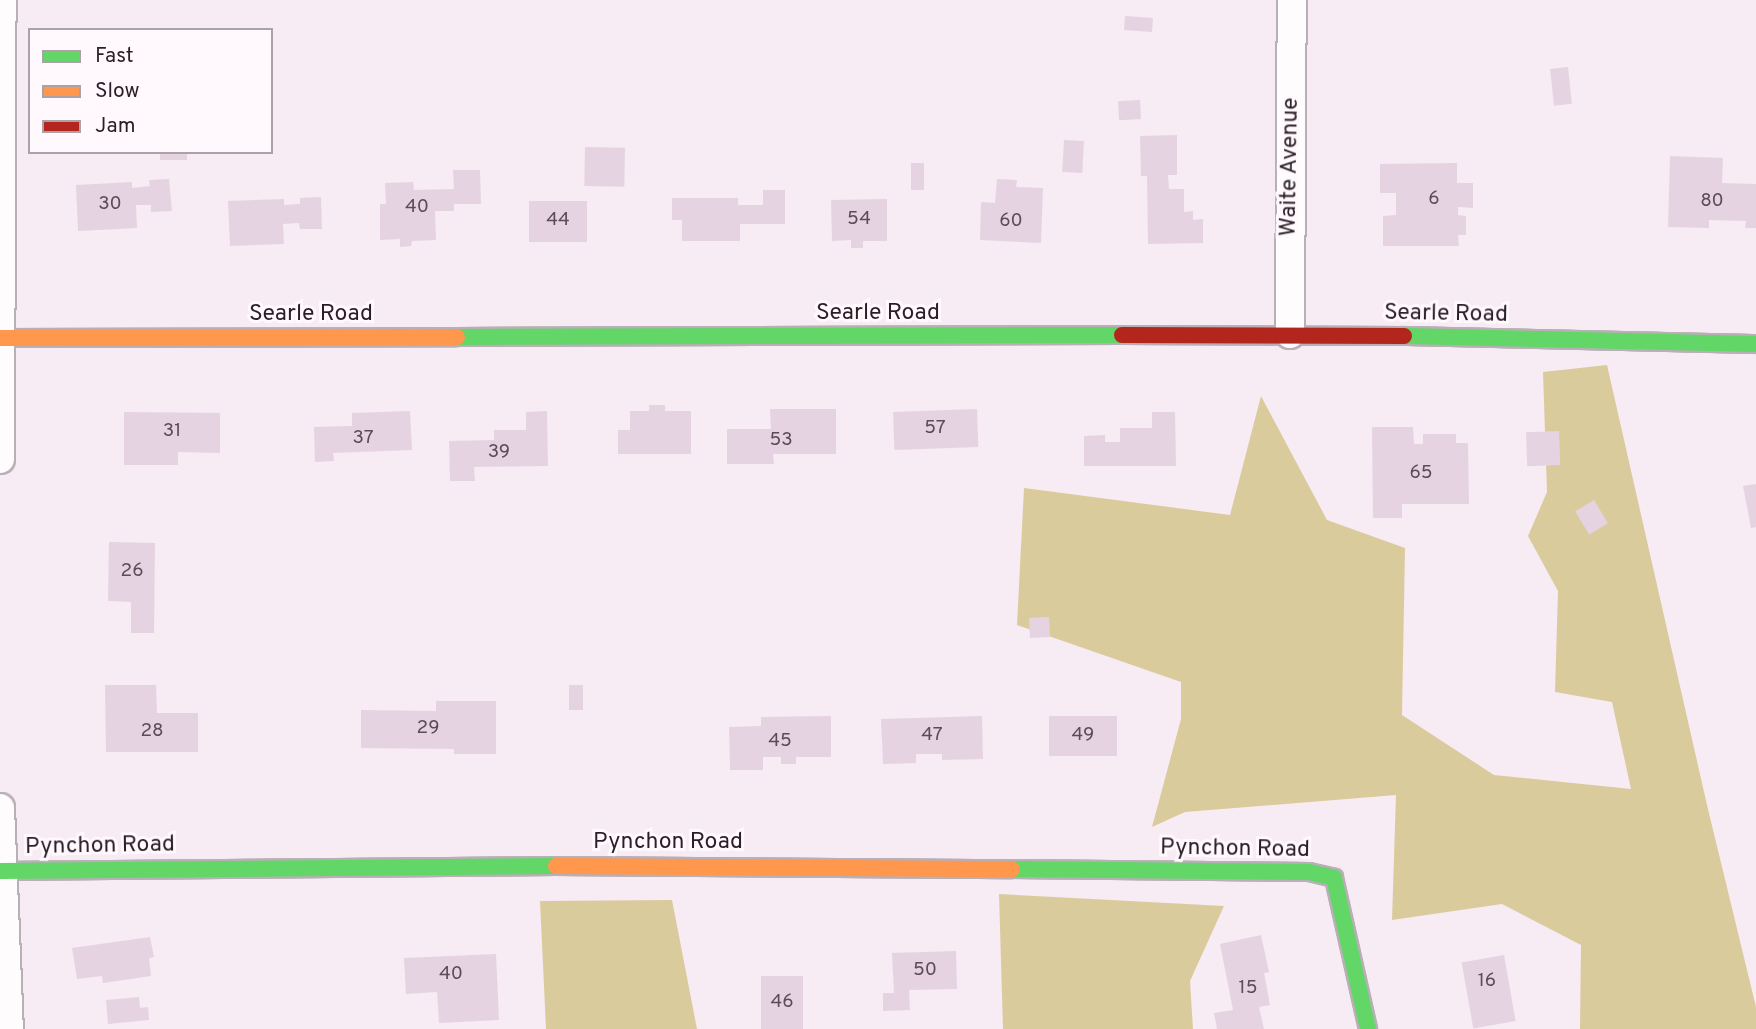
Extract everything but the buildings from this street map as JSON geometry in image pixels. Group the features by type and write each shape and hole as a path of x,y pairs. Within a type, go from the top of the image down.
{"street":[{"path":"0,459 2,0"},
{"name":"Waite Avenue","path":"1290,334 1292,0"},
{"name":"Searle Road","path":"0,338 1290,334 1756,344"},
{"path":"0,808 9,1029"},
{"name":"Pynchon Road","path":"1,871 643,865 1308,872 1334,878 1368,1029"}],"shaded area":[{"path":"1607,365 1756,1007 1756,1029 1580,1029 1581,945 1502,904 1392,920 1396,795 1185,812 1152,827 1181,719 1181,682 1017,625 1024,488 1230,515 1261,396 1327,520 1405,548 1402,715 1494,775 1631,789 1612,702 1555,692 1558,591 1528,536 1547,492 1543,372"},
{"path":"999,894 1224,906 1190,981 1193,1029 1003,1029"},
{"path":"672,900 697,1029 546,1029 540,901"}],"traffic: fast":[{"path":"457,337 1122,335"},
{"path":"1404,336 1756,344"},
{"path":"0,871 556,866"},
{"path":"1012,869 1309,872 1334,878 1368,1029"}],"traffic: slow":[{"path":"0,338 457,337"},
{"path":"556,866 1012,869"}],"traffic: jam":[{"path":"1122,335 1404,336"}]}
